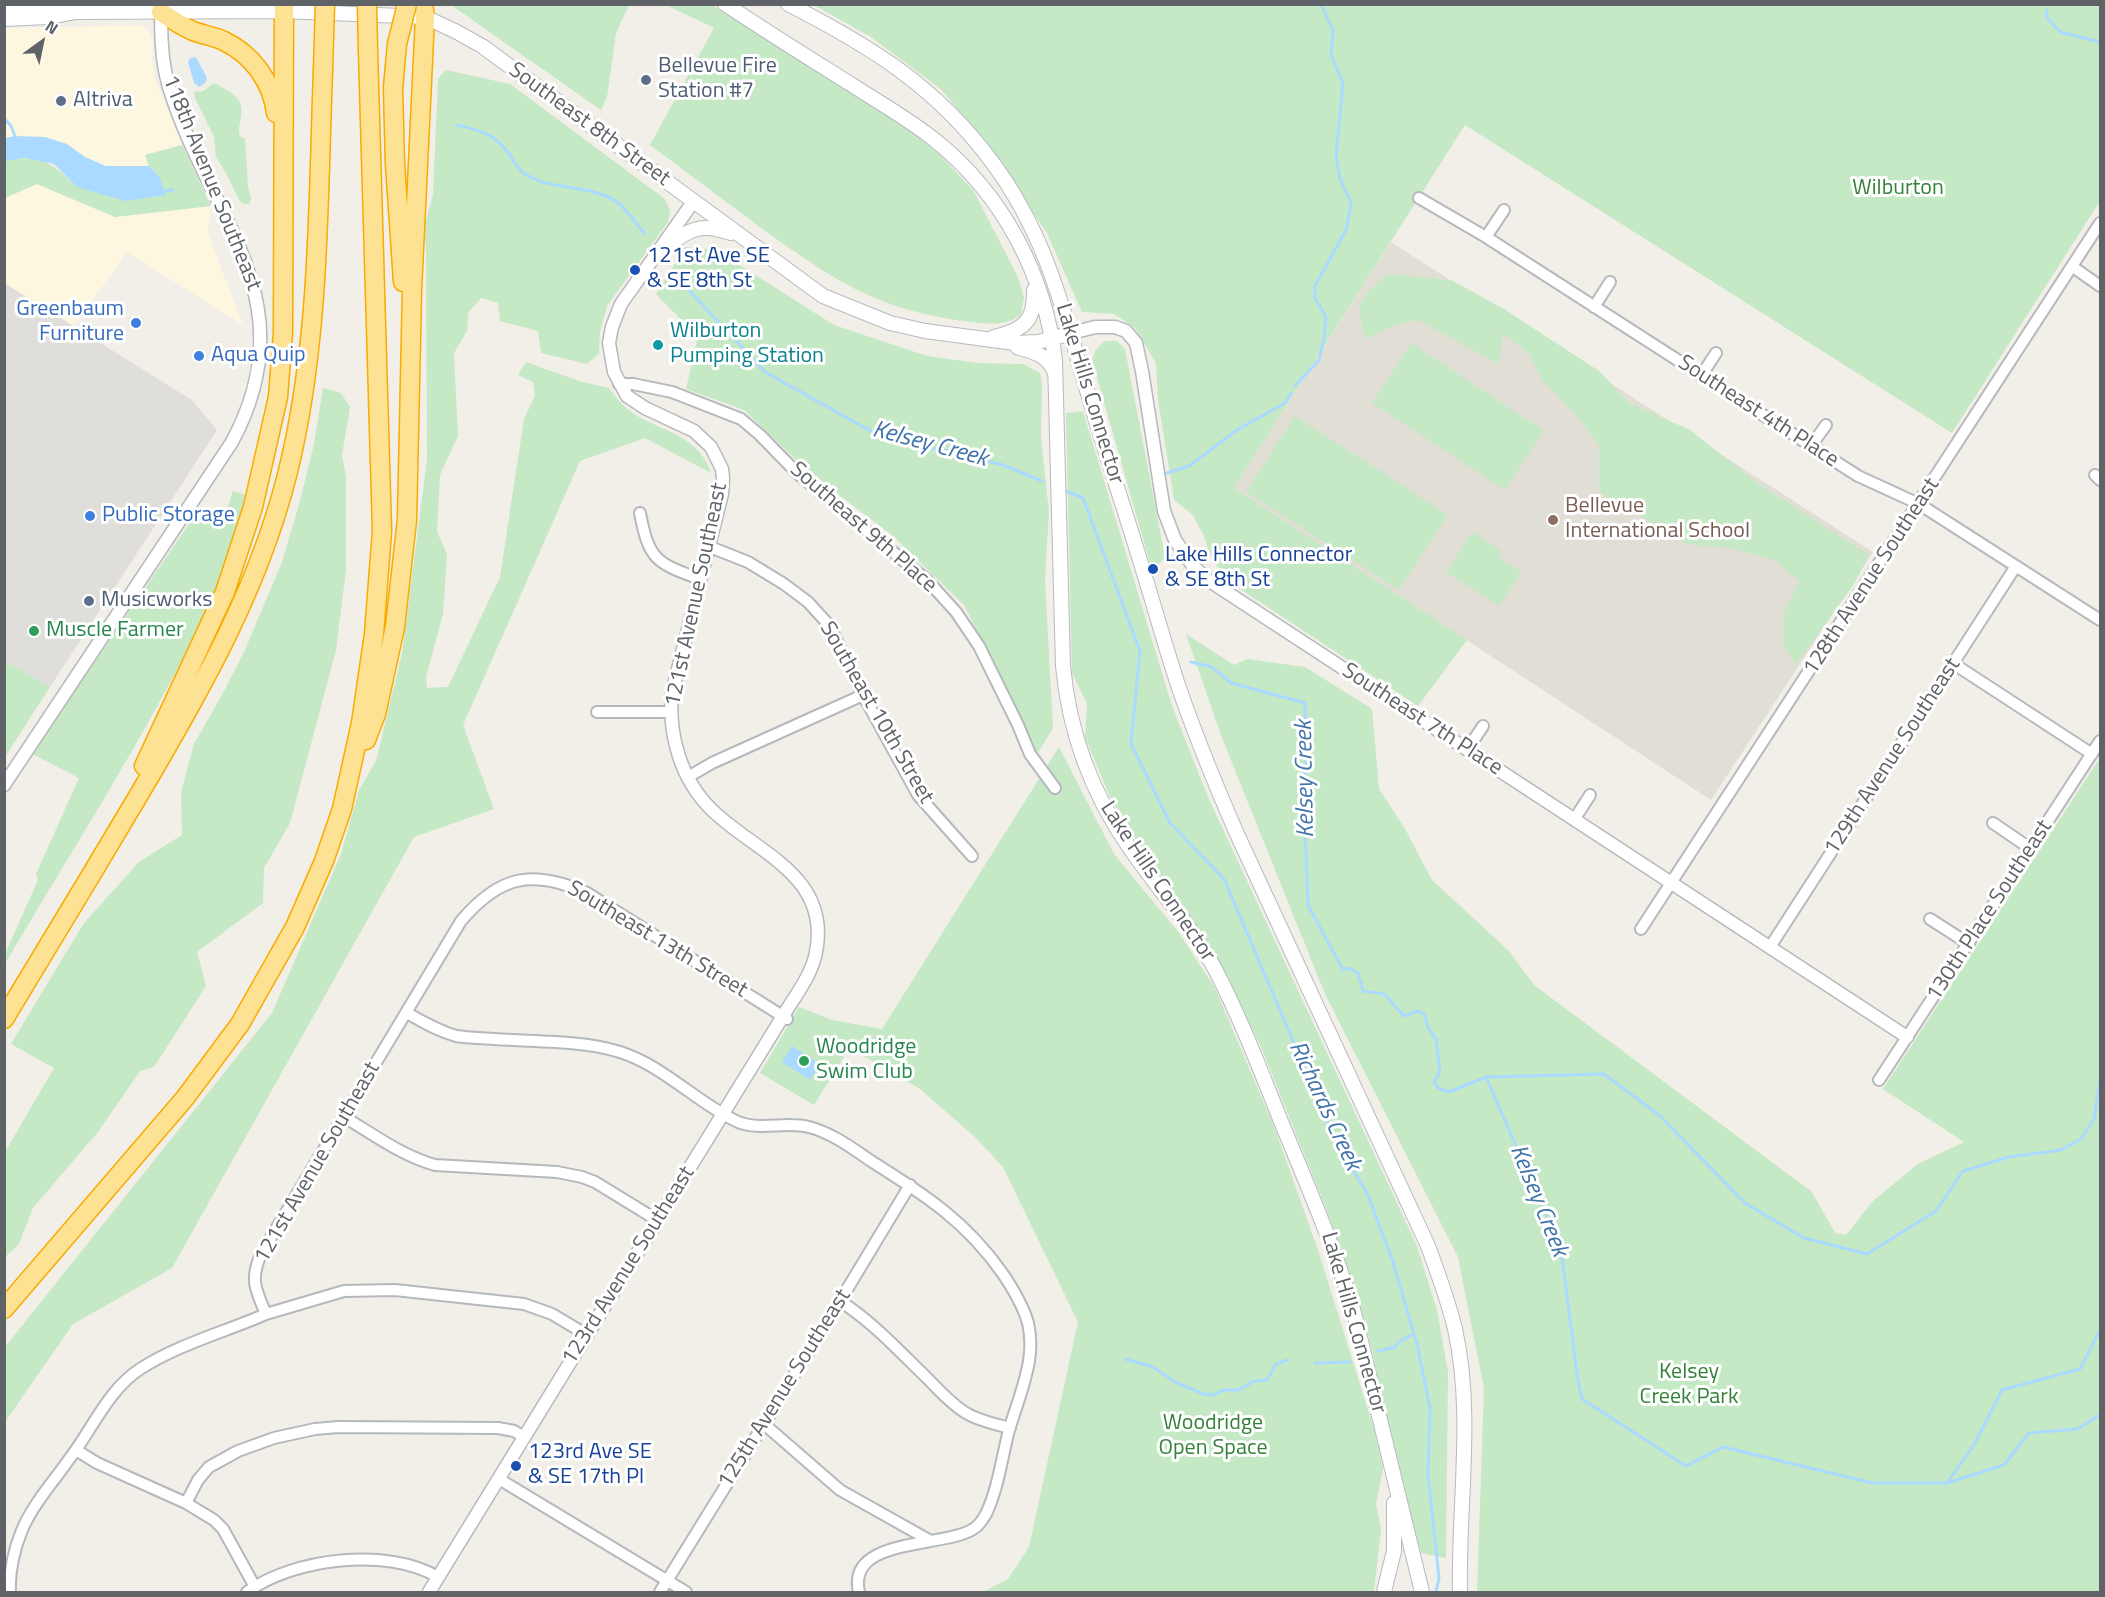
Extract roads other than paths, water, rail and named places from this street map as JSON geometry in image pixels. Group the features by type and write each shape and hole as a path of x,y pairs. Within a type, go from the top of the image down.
{"highway":[{"path":"4,1019 195,699 233,625 257,569 278,506 292,455 314,300 326,4"},
{"path":"4,1309 179,1106 240,1024 295,927 324,861 348,787 361,723 374,634 382,531 367,4"},
{"path":"407,4 397,45 393,88 395,164 409,383"},
{"path":"161,8 192,31 222,40 237,48 260,70 273,96 284,173"},
{"path":"92,873 225,592 253,507 278,397 283,332 284,8"},
{"path":"348,787 376,714 394,627 407,520 409,383 424,11"}],"main road":[{"name":"Lake Hills Connector","path":"725,4 915,125 953,155 972,175 1002,214 1034,276 1053,339 1056,376 1063,666 1072,727 1092,782 1113,823 1195,937 1214,968 1272,1097 1342,1273 1366,1358 1422,1593"},
{"name":"Lake Hills Connector","path":"788,4 884,58 932,96 971,136 1004,179 1027,218 1057,286 1156,618 1213,777 1237,834 1428,1246 1444,1290 1455,1329 1462,1392 1460,1593"},
{"name":"Southeast 8th Street","path":"4,5 45,5 75,12"},
{"name":"Southeast 8th Street","path":"4,19 47,17 75,12 161,8 424,11 482,46 823,296 890,323 925,331 1015,342 1053,339 1072,333"},
{"path":"660,252 694,230 707,228 736,234"},
{"path":"986,339 1010,333 1026,323 1034,308 1034,276"},
{"path":"986,339 1041,355 1049,362 1056,376"},
{"path":"1384,1593 1395,1542 1393,1471"}],"street":[{"name":"118th Avenue Southeast","path":"4,785 231,443 249,407 258,372 261,325 255,291 245,258 176,106 162,58 161,8"},
{"name":"Southeast 4th Place","path":"1419,198 1486,237 1858,476 1919,504 2100,620"},
{"name":"121st Avenue Southeast","path":"693,202 660,252 621,304 612,327 609,343 619,384 627,396 636,403 694,431 711,447 723,478 722,494 710,547 676,675 670,712 672,734 688,777 710,809 797,877 804,886 813,910 818,935"},
{"path":"1486,237 1504,210"},
{"name":"128th Avenue Southeast","path":"1641,929 2100,223"},
{"path":"2073,267 2100,286"},
{"path":"1594,307 1610,282"},
{"name":"Southeast 7th Place","path":"1072,333 1095,327 1115,327 1126,331 1136,343 1164,511 1175,540 1193,566 1217,586 1907,1037"},
{"path":"1701,376 1716,353"},
{"name":"Southeast 9th Place","path":"619,384 633,384 672,392 741,419 797,473 927,580 956,612 979,646 1018,724 1030,754 1055,788"},
{"path":"1811,446 1826,425"},
{"path":"640,513 645,538 655,557 668,567 700,579"},
{"name":"Southeast 10th Street","path":"710,547 748,562 808,602 834,633 863,695 918,795 972,856"},
{"name":"129th Avenue Southeast","path":"1770,947 2016,566"},
{"path":"1953,664 2092,754"},
{"path":"688,777 712,763 863,695"},
{"path":"597,712 670,712"},
{"path":"1467,750 1483,726"},
{"name":"130th Place Southeast","path":"1879,1080 2100,741"},
{"path":"1574,820 1590,795"},
{"path":"1993,823 2031,849"},
{"name":"121st Avenue Southeast","path":"266,1314 255,1287 254,1275 261,1254 467,914 482,897 494,889 508,882 520,880"},
{"name":"Southeast 13th Street","path":"520,880 552,880 587,893 785,1018"},
{"path":"1930,919 1969,944"},
{"name":"123rd Avenue Southeast","path":"429,1593 657,1220 785,1018 812,966 818,935"},
{"path":"407,1013 429,1026 460,1036 574,1044 621,1052 662,1072 740,1123 795,1125 821,1131 910,1185 943,1208 970,1232 1013,1289 1024,1311 1031,1338 1025,1378 991,1501 982,1521 969,1532 929,1540 874,1556 862,1569 859,1578 859,1593"},
{"path":"344,1117 404,1153 424,1162 448,1166 557,1172 582,1177 595,1182 657,1220"},
{"name":"125th Avenue Southeast","path":"660,1593 910,1185"},
{"path":"10,1593 14,1556 23,1528 31,1513 104,1408 134,1374 179,1349 266,1314 344,1291 395,1290 524,1304 552,1314 587,1335"},
{"path":"840,1301 876,1328 965,1412 1010,1428"},
{"path":"764,1424 840,1490 929,1540"},
{"path":"186,1503 208,1467 238,1450 274,1438 315,1430 374,1426 498,1428 514,1431 524,1437"},
{"path":"76,1450 96,1463 186,1503 223,1528 251,1590 264,1581 291,1570 357,1560 415,1566 438,1577"},
{"path":"499,1479 686,1593"}],"water":[{"path":"196,57 207,78 205,83 199,87 194,83 188,62 190,58"},
{"path":"45,137 67,144 85,157 106,166 149,166 159,176 166,195 125,201 77,187 54,164 25,158 5,161 5,138"},
{"path":"792,1046 820,1064 810,1080 782,1062"}],"waterway":[{"path":"1295,386 1319,360 1326,317 1315,298 1315,286 1346,230 1351,203 1340,179 1336,156 1343,83 1331,55 1333,31 1321,4"},
{"path":"2047,10 2046,16 2060,32 2100,42"},
{"path":"4,118 11,126 15,136"},
{"name":"Kelsey Creek","path":"457,125 483,132 500,143 516,166 535,179 604,195 614,200 627,211 645,234"},
{"name":"Kelsey Creek","path":"164,191 173,190"},
{"name":"Kelsey Creek","path":"686,287 765,372 876,434 1003,465 1042,481"},
{"path":"1167,473 1189,466 1237,430 1285,403 1291,393"},
{"name":"Richards Creek","path":"1066,491 1083,498 1140,651 1131,744 1170,823 1224,879 1335,1139 1368,1195 1393,1262 1417,1344 1430,1408 1428,1474 1439,1578 1436,1592"},
{"name":"Kelsey Creek","path":"1191,662 1212,667 1231,683 1305,703 1304,802 1308,905 1343,970 1348,968 1358,973 1363,991 1384,994 1404,1016 1418,1011 1424,1014 1428,1028 1436,1039 1440,1072 1434,1082 1438,1088 1449,1092 1486,1077 1561,1249 1582,1399 1686,1466 1723,1447 1872,1483 1947,1483 2004,1465 2029,1433 2077,1429 2100,1415"},
{"path":"1486,1077 1604,1074 1659,1115 1745,1203 1804,1238 1867,1254 1936,1211 1963,1171 2009,1157 2061,1150 2081,1139 2094,1119 2100,1081"},
{"path":"1947,1483 1975,1443 2002,1390 2080,1369 2100,1330"},
{"path":"1378,1351 1395,1347 1400,1341 1414,1334"},
{"path":"1125,1359 1153,1367 1177,1383 1204,1394 1214,1395 1223,1390 1239,1390 1254,1381 1267,1380 1276,1364 1287,1360"},
{"path":"1315,1363 1350,1362"}],"place":[{"name":"Bellevue Fire Station #7","path":"646,80"},
{"name":"Altriva","path":"61,101"},
{"name":"121st Ave SE & SE 8th St","path":"635,270"},
{"name":"Greenbaum Furniture","path":"136,323"},
{"name":"Wilburton Pumping Station","path":"658,345"},
{"name":"Aqua Quip","path":"199,356"},
{"name":"Public Storage","path":"90,516"},
{"name":"Bellevue International School","path":"1553,520"},
{"name":"Lake Hills Connector & SE 8th St","path":"1153,569"},
{"name":"Musicworks","path":"89,601"},
{"name":"Muscle Farmer","path":"34,631"},
{"name":"Woodridge Swim Club","path":"804,1061"},
{"name":"123rd Ave SE & SE 17th Pl","path":"516,1466"}],"park label":[{"name":"Wilburton","path":"1898,189"},
{"name":"Kelsey Creek Park","path":"1689,1386"},
{"name":"Woodridge Open Space","path":"1213,1436"}]}
